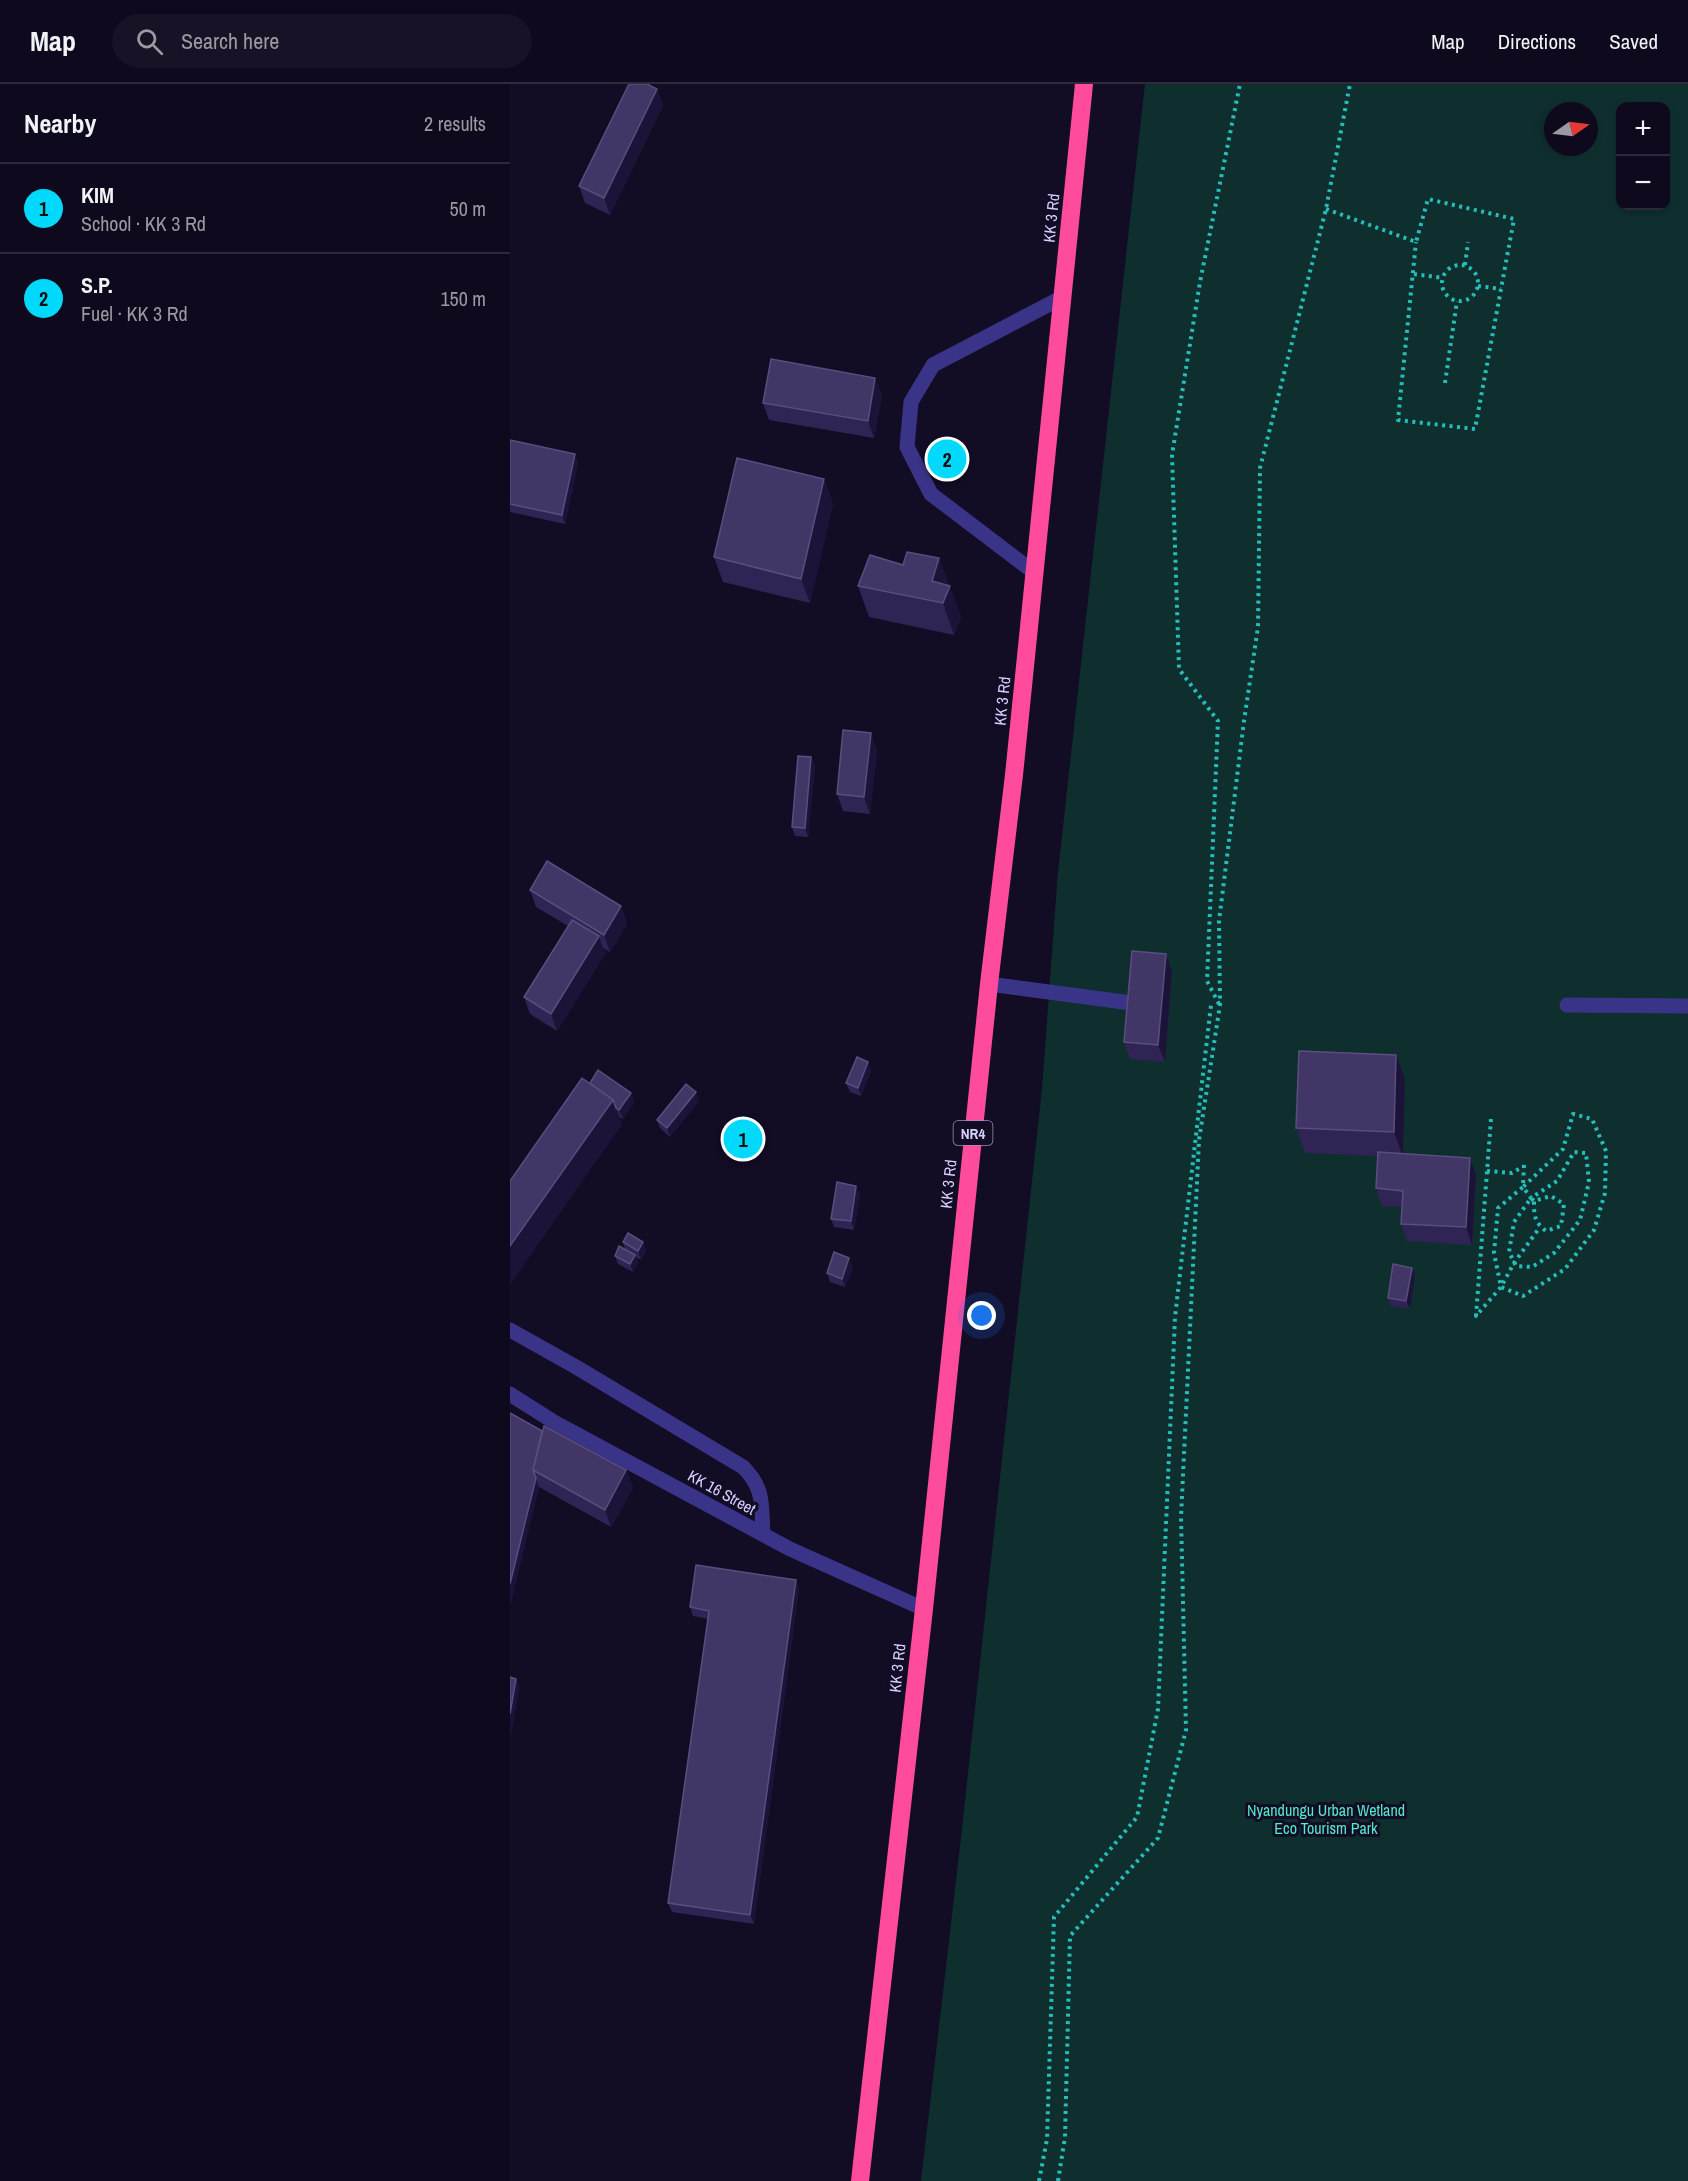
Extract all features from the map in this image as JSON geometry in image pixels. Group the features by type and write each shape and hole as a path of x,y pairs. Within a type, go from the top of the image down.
{"highway":[{"name":"KK 3 Rd","path":"860,2181 924,1609 989,984 1014,775 1084,84"}],"street":[{"path":"1035,573 931,494 907,447 911,402 933,365 1063,297"},
{"path":"989,984 1152,1006"},
{"path":"1568,1005 1688,1006"},
{"path":"510,1330 744,1467 756,1480 760,1494 763,1534"},
{"name":"KK 16 Street","path":"510,1395 554,1422 790,1549 924,1609"}],"path":[{"path":"1220,1005 1207,981 1218,721 1179,669 1172,455 1200,282 1240,84"},
{"path":"1058,2181 1065,2138 1070,1936 1158,1838 1186,1730 1181,1517 1199,1140 1220,1005 1219,921 1258,627 1260,468 1326,209 1350,84"},
{"path":"1428,199 1514,219 1474,429 1398,420 1413,274 1416,242 1428,199"},
{"path":"1326,209 1416,242"},
{"path":"1465,265 1468,242"},
{"path":"1465,265 1476,274 1478,286 1473,296 1457,301 1444,290 1443,278 1450,268 1465,265"},
{"path":"1413,274 1443,278"},
{"path":"1478,286 1501,289"},
{"path":"1444,383 1457,301"},
{"path":"1039,2181 1047,2139 1054,1917 1137,1817 1158,1709 1175,1317 1211,1005"},
{"path":"1574,1114 1592,1119 1606,1151 1605,1193 1594,1230 1565,1269 1523,1296 1501,1287 1494,1253 1498,1208 1563,1149 1574,1114"},
{"path":"1491,1119 1476,1316 1501,1287 1540,1227"},
{"path":"1574,1152 1586,1153 1589,1182 1580,1220 1554,1253 1532,1266 1516,1266 1509,1252 1514,1222 1533,1199 1557,1181 1574,1152"},
{"path":"1487,1171 1512,1173 1524,1166 1523,1187 1533,1199 1536,1223 1546,1231 1561,1226 1564,1203 1551,1196 1533,1199"}],"green space":[{"name":"Nyandungu Urban Wetland Eco Tourism Park","path":"1145,84 1688,84 1688,2181 921,2181 961,1838 1042,1089 1058,872"}],"building":[{"path":"629,84 647,84 657,89 604,198 579,186"},
{"path":"771,359 875,378 868,421 763,403"},
{"path":"510,440 575,454 562,515 510,504"},
{"path":"737,458 824,479 801,579 714,557"},
{"path":"907,552 939,558 932,581 950,586 943,603 858,586 870,555 903,565"},
{"path":"843,730 871,733 864,797 837,794"},
{"path":"798,756 811,757 805,828 792,827"},
{"path":"547,861 621,906 604,935 530,890"},
{"path":"572,920 599,936 551,1014 524,997"},
{"path":"1132,951 1166,954 1158,1045 1124,1042"},
{"path":"1299,1051 1396,1055 1394,1132 1296,1128"},
{"path":"857,1057 868,1062 858,1088 846,1083"},
{"path":"598,1070 631,1093 619,1110 613,1100 590,1083"},
{"path":"582,1078 613,1100 510,1246 510,1181"},
{"path":"686,1084 696,1092 667,1128 657,1120"},
{"path":"1378,1152 1470,1158 1466,1227 1401,1224 1403,1191 1376,1188"},
{"path":"837,1182 856,1186 851,1221 831,1219"},
{"path":"628,1233 643,1242 638,1251 623,1242"},
{"path":"619,1246 635,1255 630,1264 615,1256"},
{"path":"834,1252 849,1258 842,1279 827,1273"},
{"path":"1393,1264 1412,1268 1406,1301 1388,1298"},
{"path":"510,1413 542,1431 533,1470 536,1478 510,1584"},
{"path":"544,1426 626,1470 605,1510 533,1470"},
{"path":"696,1565 796,1580 750,1915 668,1903 709,1611 690,1607"},
{"path":"510,1677 516,1679 510,1714"}],"place":[{"name":"S.P.","path":"947,459"},
{"name":"KIM","path":"743,1139"}]}
